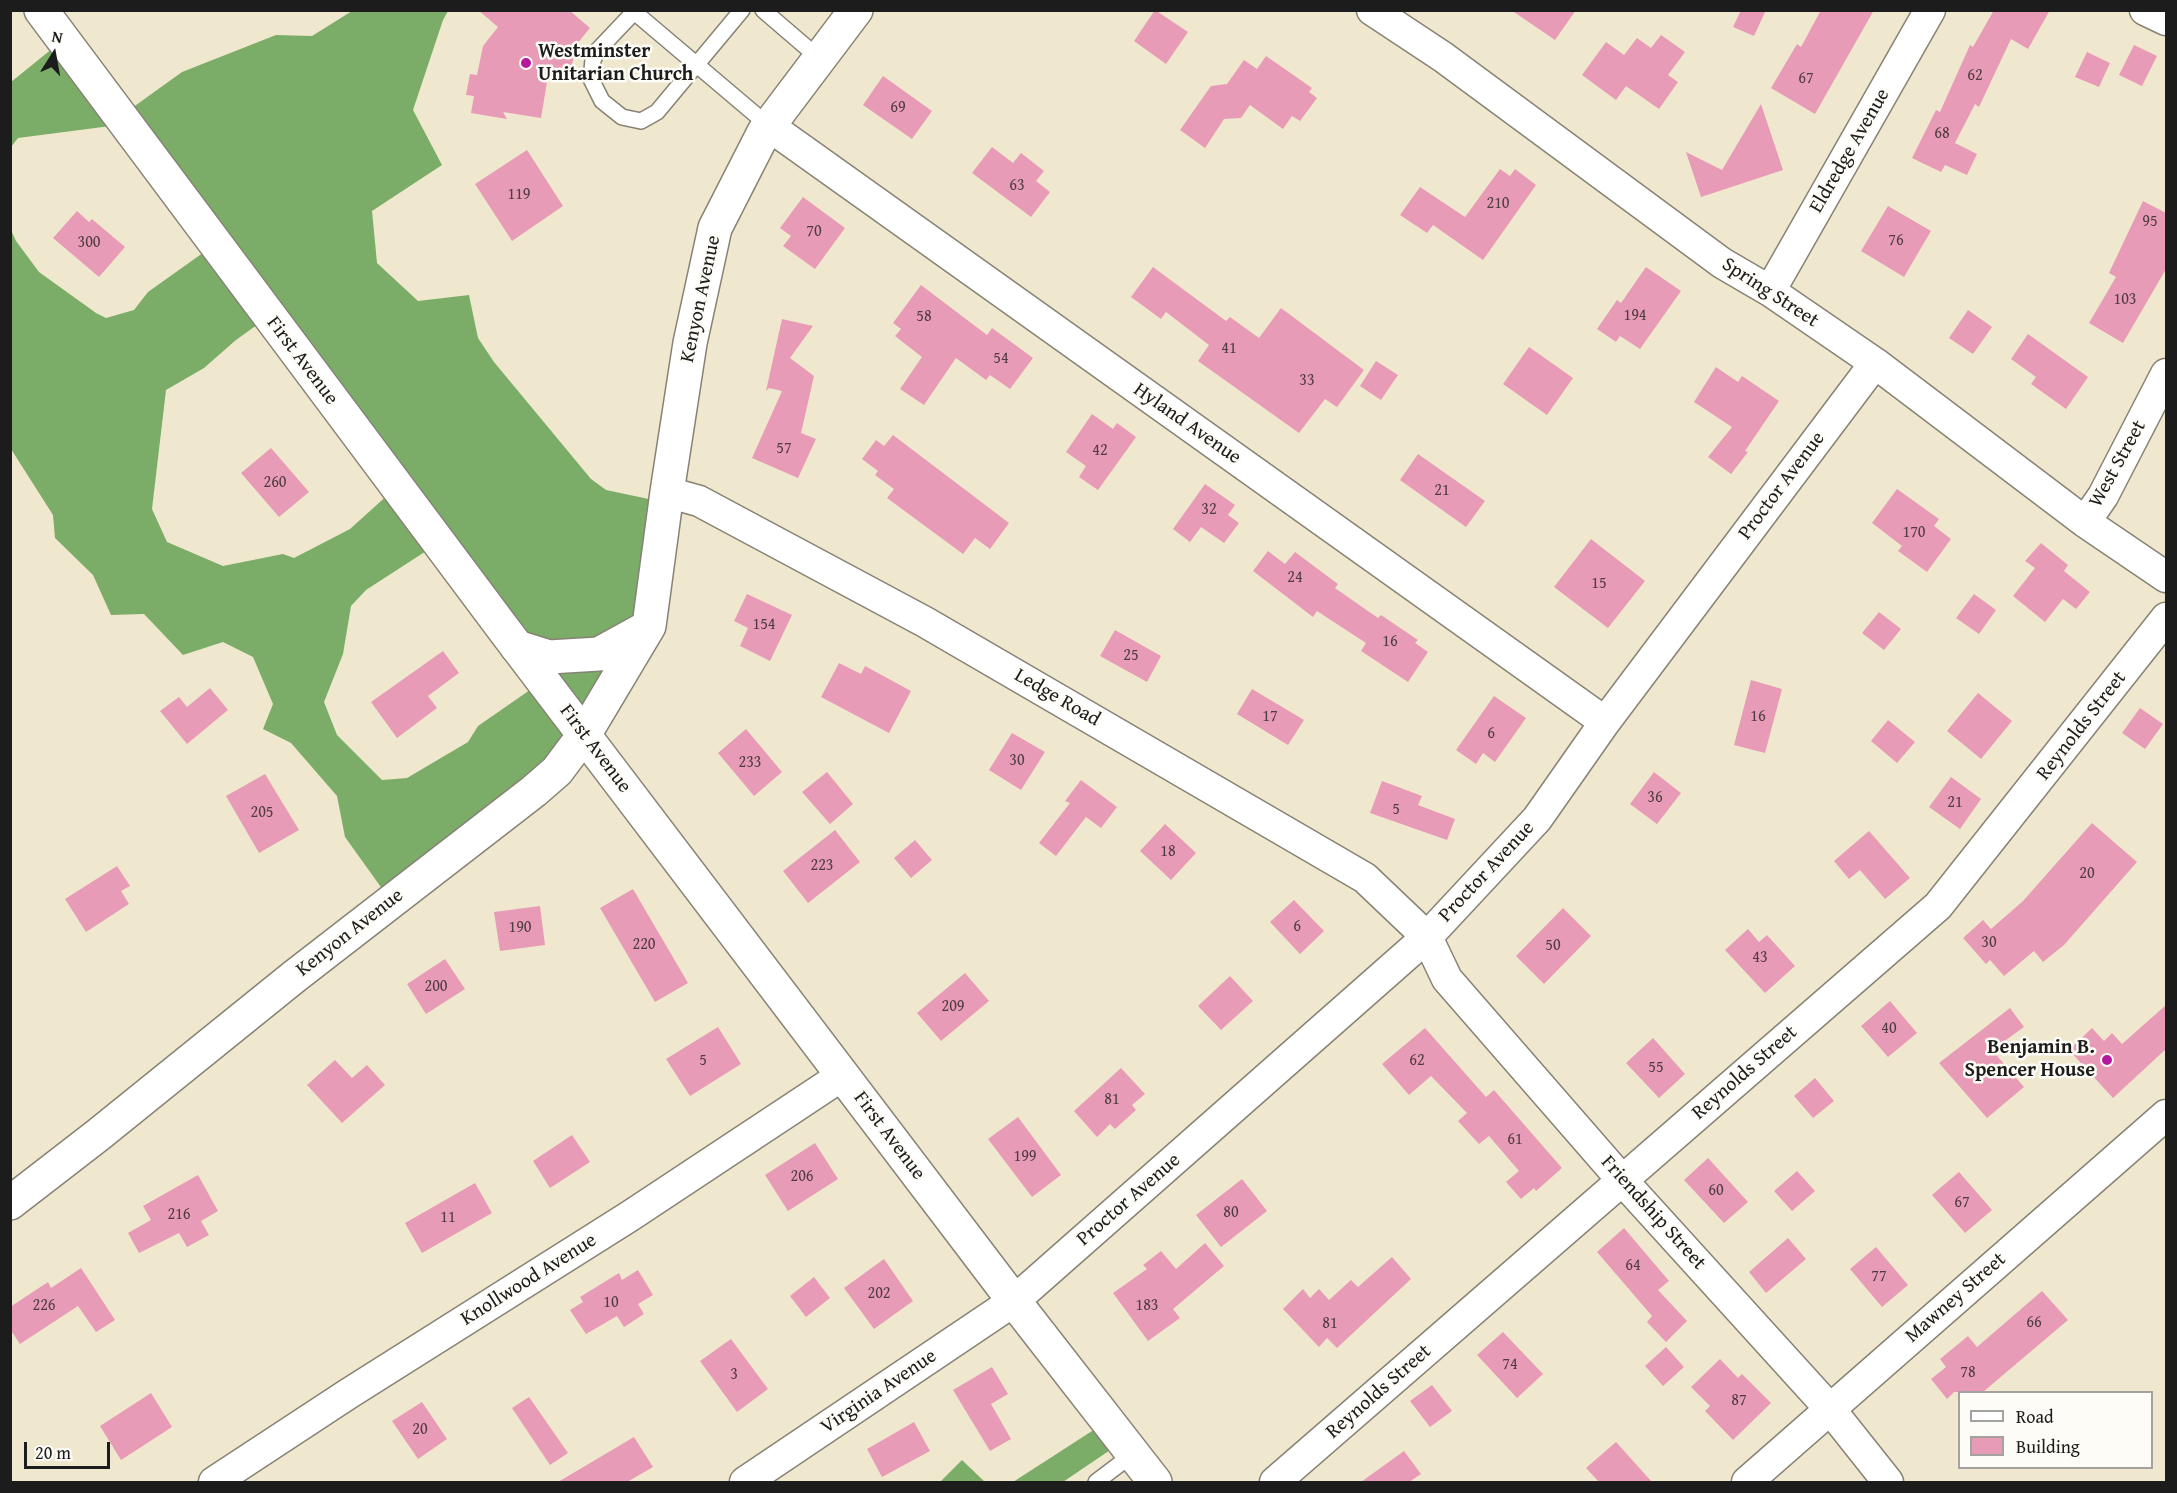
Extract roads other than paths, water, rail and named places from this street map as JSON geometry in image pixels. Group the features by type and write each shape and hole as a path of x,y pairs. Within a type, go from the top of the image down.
{"main road":[{"name":"First Avenue","path":"41,10 517,647 1014,1301 1155,1482"},
{"name":"Kenyon Avenue","path":"10,1203 295,976 534,791 557,771 584,735 649,626 690,343 715,228 764,132 856,10"},
{"path":"517,647 549,657 599,654 649,626"}],"street":[{"name":"Spring Street","path":"1372,10 1443,57 1722,262 1770,291 1875,363 2085,522 2166,577"},
{"name":"Eldredge Avenue","path":"1770,291 1930,10"},
{"path":"2145,10 2166,20"},
{"name":"Hyland Avenue","path":"769,126 1605,722"},
{"name":"Proctor Avenue","path":"1014,1301 1427,937 1537,819 1605,722 1875,363"},
{"name":"West Street","path":"2085,522 2103,496 2166,374"},
{"name":"Ledge Road","path":"667,492 699,501 925,622 1114,731 1365,878 1427,937"},
{"name":"Reynolds Street","path":"1275,1482 1938,906 2166,618"},
{"name":"Friendship Street","path":"1427,937 1447,979 1622,1180 1830,1409 1888,1482"},
{"name":"Knollwood Avenue","path":"214,1482 348,1394 630,1216 843,1075"},
{"name":"Mawney Street","path":"1747,1482 2166,1115"},
{"name":"Virginia Avenue","path":"745,1482 1014,1301"}],"lane":[{"path":"742,10 696,64 657,112 641,121 621,117 602,101 591,79 593,60 598,50 633,11 696,64 769,126"},
{"path":"763,10 820,59"},
{"path":"1096,1482 1133,1454"}],"place":[{"name":"Westminster Unitarian Church","path":"526,63"},
{"name":"Benjamin B. Spencer House","path":"2107,1060"}]}
